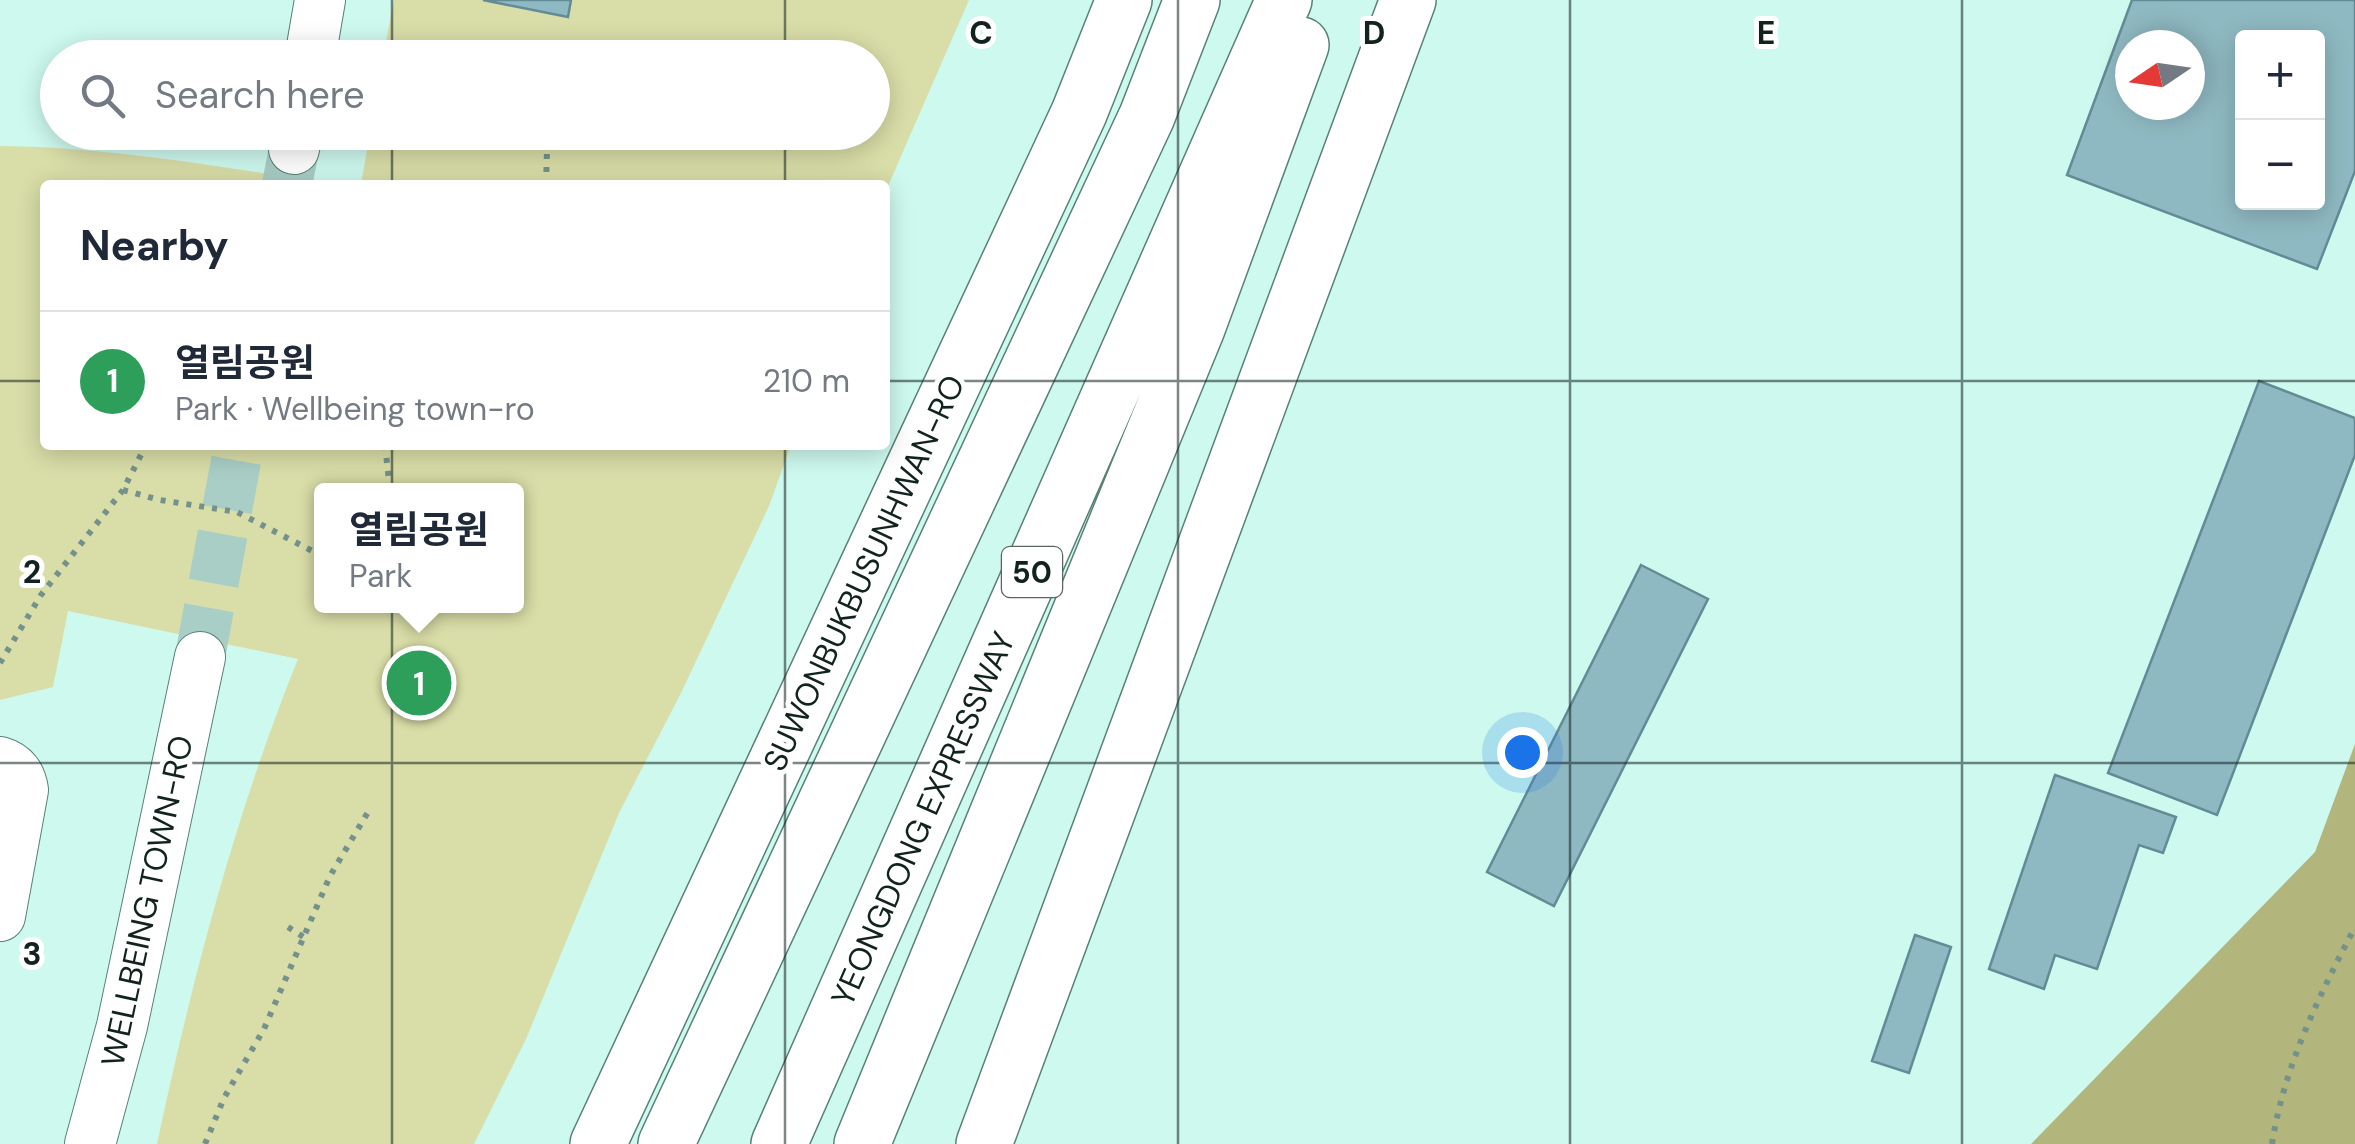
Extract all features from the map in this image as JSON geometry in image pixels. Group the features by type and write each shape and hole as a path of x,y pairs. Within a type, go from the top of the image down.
{"highway":[{"name":"SUWONBUKBUSUNHWAN-RO","path":"598,1144 1079,113 1124,0"},
{"name":"SUWONBUKBUSUNHWAN-RO","path":"666,1144 1147,116 1192,0"},
{"name":"YEONGDONG EXPRESSWAY","path":"779,1144 1284,0"},
{"name":"YEONGDONG EXPRESSWAY","path":"862,1144 1198,328 1317,0"},
{"path":"984,1144 1408,0"}],"street":[{"path":"313,40 320,0"},
{"name":"WELLBEING TOWN-RO","path":"90,1144 122,1026 200,658"},
{"path":"0,762 8,764 21,777 23,790 0,916"}],"path":[{"path":"545,180 547,150"},
{"path":"0,663 41,595 124,490 144,450"},
{"path":"386,450 389,483"},
{"path":"124,490 238,512 314,552"},
{"path":"205,1144 224,1098 264,1029 330,876 371,807"},
{"path":"288,927 305,938"},
{"path":"2272,1144 2278,1106 2314,1005 2355,927"}],"green space":[{"path":"394,0 969,0 890,182 362,180 367,150 890,150 890,40 386,40"},
{"path":"0,146 129,155 310,180 40,180 40,450 789,450 769,506 681,693 619,813 526,1039 474,1144 157,1144 217,898 254,778 298,659 68,611 53,687 0,700"},
{"path":"2355,744 2355,1144 2031,1144 2315,852"}],"building":[{"path":"483,0 571,0 568,17"},
{"path":"2132,0 2355,0 2355,171 2317,269 2067,175 2115,46 2115,120 2205,120 2205,30 2121,30"},
{"path":"2259,381 2355,418 2355,455 2217,815 2108,773"},
{"path":"1641,565 1708,599 1554,906 1487,872"},
{"path":"2055,775 2176,817 2163,853 2139,845 2097,969 2055,955 2044,989 1989,969"},
{"path":"1915,935 1951,947 1909,1073 1872,1061"}],"tunnel":[{"path":"288,180 294,150"},
{"path":"200,657 238,450"}],"place":[{"name":"열림공원","path":"419,683"}]}
